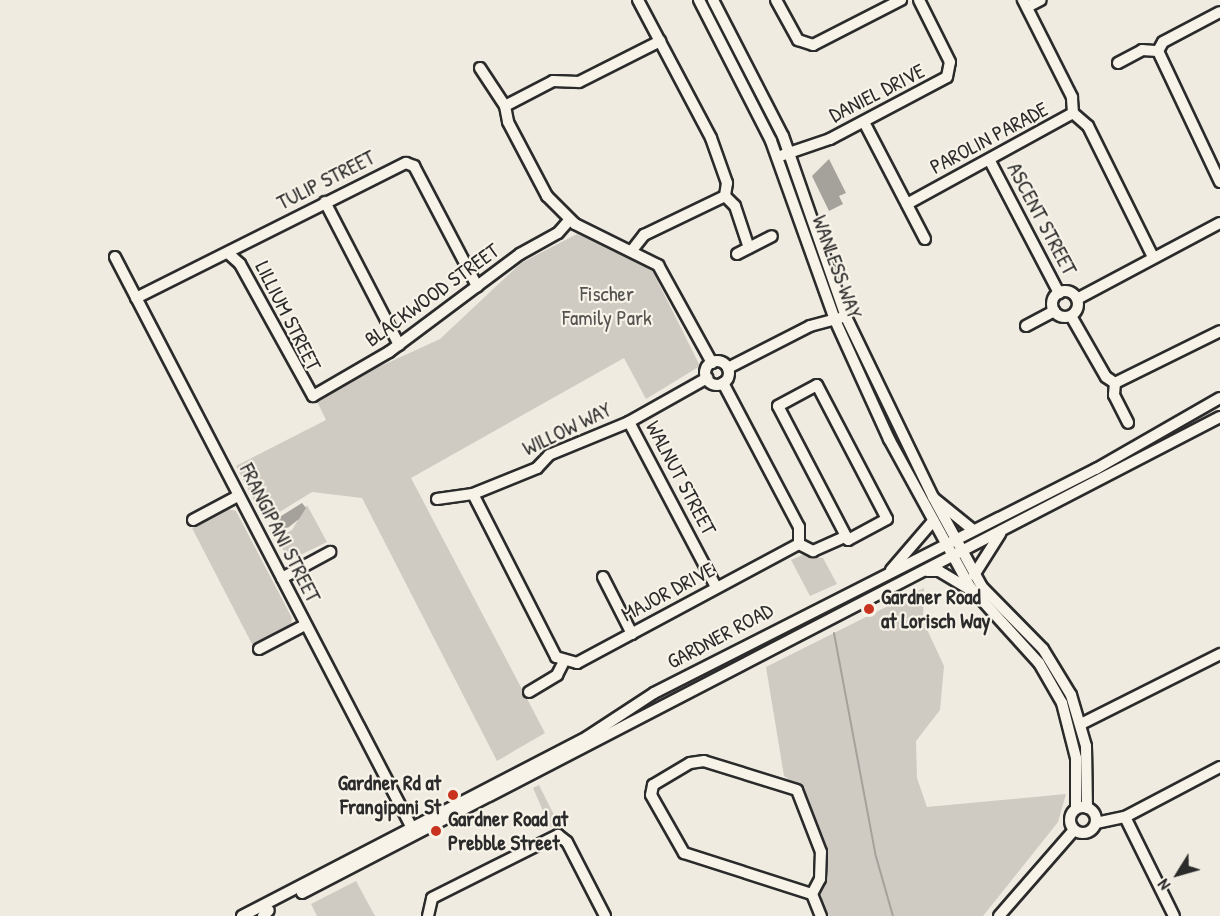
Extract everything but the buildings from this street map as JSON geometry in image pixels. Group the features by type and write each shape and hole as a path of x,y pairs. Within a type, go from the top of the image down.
{"street":[{"path":"639,0 711,138 727,183 725,196"},
{"name":"WANLESS WAY","path":"699,0 777,157 841,318 933,520 951,542"},
{"name":"WANLESS WAY","path":"713,0 789,153 841,318 933,497 951,542"},
{"path":"776,0 798,40 813,45 901,0"},
{"name":"DANIEL DRIVE","path":"777,157 864,122 939,83 950,69 919,0"},
{"path":"1026,3 1041,0"},
{"name":"PAROLIN PARADE","path":"907,204 991,163 1073,113 1072,97 1026,3"},
{"path":"1158,51 1163,42 1220,12"},
{"path":"506,106 553,81 579,82 660,41"},
{"path":"1118,63 1142,50 1158,51"},
{"path":"1158,51 1220,182"},
{"path":"480,68 506,106 508,122 548,196 570,219 633,249 667,276 712,363 728,368"},
{"path":"1073,113 1088,126 1152,255"},
{"path":"864,122 925,239"},
{"name":"ASCENT STREET","path":"991,163 1059,292"},
{"name":"TULIP STREET","path":"136,298 229,254 398,165 414,166 477,286"},
{"path":"725,196 735,206 749,248"},
{"path":"633,249 644,235 725,196"},
{"path":"324,202 399,345"},
{"name":"BLACKWOOD STREET","path":"313,396 399,345 477,286 558,233 570,219"},
{"path":"1071,316 1077,299 1152,255 1220,223"},
{"path":"737,254 772,237"},
{"name":"LILLIUM STREET","path":"229,254 240,264 305,390 313,396"},
{"name":"FRANGIPANI STREET","path":"115,257 169,367 180,375 236,497 282,578 303,626 412,828"},
{"path":"1054,311 1059,292 1068,291 1077,299"},
{"path":"1026,326 1054,311 1071,316 1106,377 1115,382"},
{"path":"723,383 728,368 810,326 841,318"},
{"path":"1115,382 1220,331"},
{"path":"712,363 707,378 723,383 799,527 800,544 813,551 846,536"},
{"name":"WILLOW WAY","path":"437,499 473,494 629,422 707,378"},
{"path":"1115,382 1114,395 1128,423"},
{"path":"817,385 887,519 848,540 846,536 778,406 817,385"},
{"name":"GARDNER ROAD","path":"243,916 587,737 654,693 1096,469 1220,398"},
{"name":"GARDNER ROAD","path":"257,916 1220,417"},
{"name":"WALNUT STREET","path":"629,422 715,585"},
{"path":"473,494 563,663 557,675 529,692"},
{"path":"193,520 236,497"},
{"path":"933,497 973,530"},
{"path":"886,575 933,520"},
{"name":"GARDNER ROAD","path":"974,575 980,558 1004,530"},
{"path":"951,542 975,593"},
{"name":"MAJOR DRIVE","path":"563,663 577,663 632,634 715,585 800,544"},
{"path":"282,578 330,552"},
{"path":"958,554 1053,663 1081,724 1082,808"},
{"path":"925,571 939,571 975,593 1015,633 1058,696 1076,758 1082,808 1096,823"},
{"path":"603,577 632,634"},
{"path":"259,650 303,626"},
{"path":"1081,724 1220,654"},
{"path":"812,894 820,879 821,852 797,790 704,761 690,763 653,785 651,795 684,853 812,894 821,916"},
{"path":"1074,830 1087,833 1096,823 1125,817 1220,767"},
{"path":"1074,830 1069,819 1082,808"},
{"path":"1125,817 1172,915"},
{"path":"999,916 1074,830"},
{"path":"428,916 432,898 558,835 567,842 604,916"}],"green space":[{"name":"Fischer Family Park","path":"577,234 635,258 653,272 700,366 646,399 624,358 411,478 545,733 497,761 362,498 312,492 265,521 236,466 326,420 309,385 322,393 440,339 521,263"},
{"path":"307,505 327,542 288,561 278,538 292,530"},
{"path":"228,509 236,511 292,618 291,626 253,646 192,528"},
{"path":"802,555 823,558 837,584 810,596 791,560"},
{"path":"924,588 923,621 944,666 940,710 916,741 917,778 927,807 1066,794 1058,822 983,916 825,916 820,889 823,847 804,791 784,776 766,667"},
{"path":"539,785 559,825 550,827 533,788"},
{"path":"356,881 375,916 317,916 311,904"}],"shaded area":[{"path":"829,159 846,193 839,196 843,204 829,211 812,176"},
{"path":"302,503 306,508 299,519 280,534 270,523"}],"waterway":[{"path":"834,633 875,853 893,916"}],"place":[{"name":"Gardner Road at Lorisch Way","path":"869,609"},
{"name":"Gardner Rd at Frangipani St","path":"453,795"},
{"name":"Gardner Road at Prebble Street","path":"436,831"}]}
